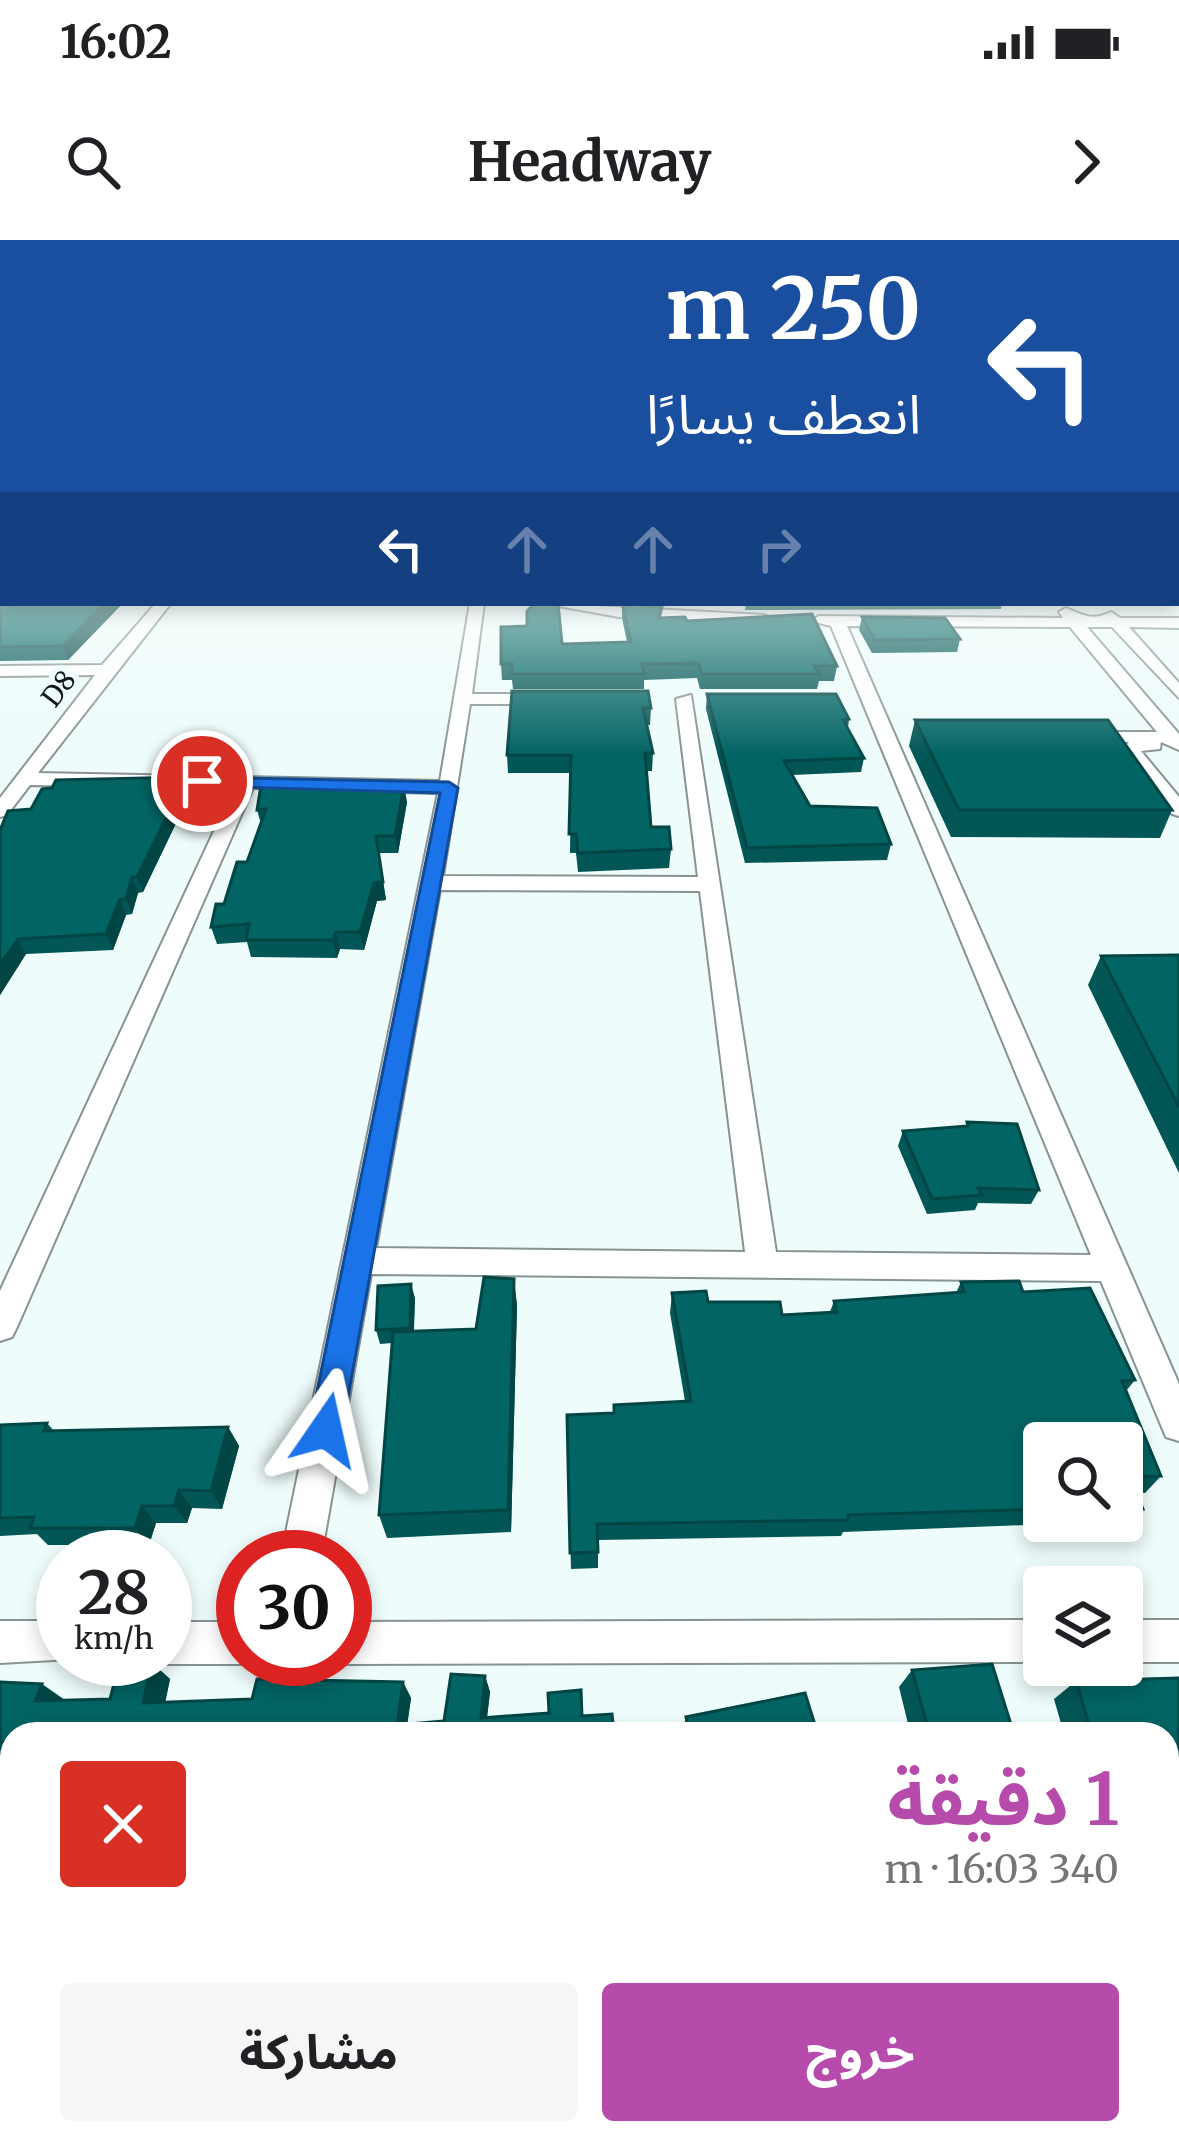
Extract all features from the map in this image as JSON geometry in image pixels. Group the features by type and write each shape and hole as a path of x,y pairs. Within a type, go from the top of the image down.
{"street":[{"name":"D8","path":"0,811 161,606"},
{"path":"307,1530 449,788 477,606"},
{"path":"576,606 665,616 837,621 1066,612"},
{"path":"1021,606 1116,623 1179,623"},
{"path":"1101,606 1179,692"},
{"path":"1066,612 1176,743"},
{"path":"837,621 858,699 898,736 1179,1425"},
{"path":"0,671 107,670"},
{"path":"464,699 574,699"},
{"path":"685,699 762,1264"},
{"path":"1053,737 1176,743"},
{"path":"1176,743 1131,746 1170,786 1179,810"},
{"path":"24,778 449,788"},
{"path":"0,1327 246,782"},
{"path":"431,883 710,884"},
{"path":"358,1261 1112,1268"},
{"path":"372,1643 1023,1641"},
{"path":"1143,1641 1179,1641"},
{"path":"0,1642 36,1642"}],"building":[{"path":"1,606 102,606 63,646 0,647"},
{"path":"532,606 558,606 562,644 631,642 623,606 662,607 659,618 685,617 687,621 812,614 837,666 814,666 820,674 702,674 698,663 642,664 644,674 512,674 512,664 501,664 501,627 527,626 527,611"},
{"path":"862,617 945,618 960,639 875,640"},
{"path":"512,691 648,691 651,708 643,708 653,753 645,753 651,827 669,827 671,849 578,853 576,834 569,834 571,755 507,755"},
{"path":"707,694 836,694 849,719 843,720 864,758 784,761 810,806 877,808 891,844 747,848"},
{"path":"915,720 1108,720 1172,810 959,810"},
{"path":"188,777 180,802 174,802 106,934 18,939 0,965 0,830 8,811 31,809 42,789 52,788 56,780"},
{"path":"261,785 404,785 395,836 376,836 383,882 374,883 360,932 336,932 333,940 246,940 249,924 211,927 216,904 224,904 237,862 247,862 266,809 257,810"},
{"path":"1179,955 1179,1107 1101,956"},
{"path":"967,1122 1017,1124 1039,1190 978,1188 982,1195 932,1199 903,1131 968,1126"},
{"path":"484,1277 514,1279 508,1510 379,1515 393,1332 476,1329"},
{"path":"1019,1281 1023,1292 1090,1288 1135,1380 1122,1381 1139,1422 1023,1422 1023,1510 848,1515 848,1520 597,1524 598,1552 570,1553 567,1415 614,1413 614,1405 691,1401 672,1293 706,1291 708,1302 780,1302 782,1315 837,1312 834,1301 964,1292 961,1282"},
{"path":"411,1284 410,1328 376,1330 378,1286"},
{"path":"47,1423 44,1431 228,1427 211,1491 179,1490 174,1506 142,1506 135,1528 30,1528 34,1517 0,1518 0,1425"},
{"path":"1143,1432 1161,1476 1143,1477"},
{"path":"992,1664 1010,1722 926,1722 912,1670"},
{"path":"451,1674 485,1676 481,1718 549,1713 548,1693 581,1690 582,1716 612,1714 613,1722 432,1722 444,1721"},
{"path":"1179,1678 1179,1722 1088,1722 1078,1686 1143,1686 1143,1679"},
{"path":"0,1682 41,1686 35,1701 110,1699 113,1686 147,1686 143,1703 252,1699 255,1686 403,1682 397,1722 0,1722"},
{"path":"805,1693 814,1722 687,1722 686,1717"}],"route":[{"path":"202,781 449,788 326,1430"}]}
